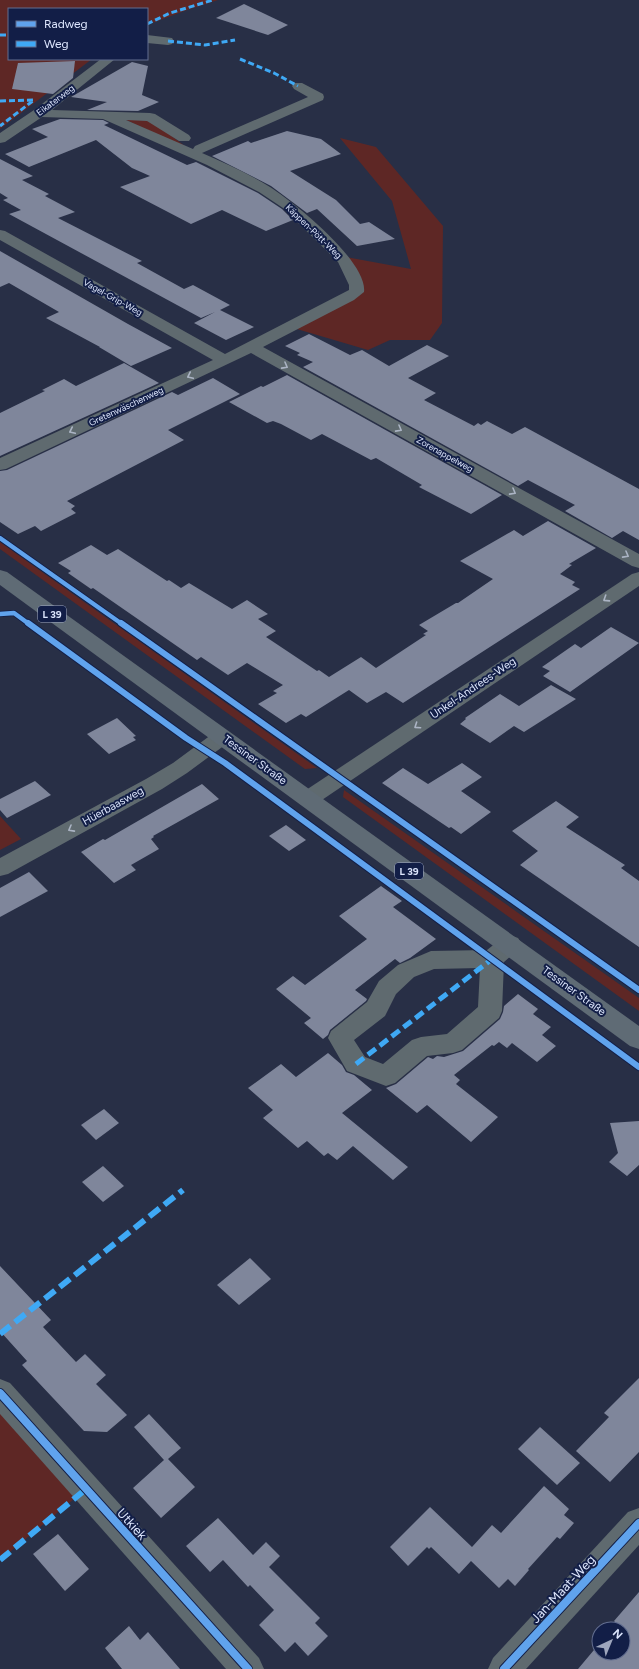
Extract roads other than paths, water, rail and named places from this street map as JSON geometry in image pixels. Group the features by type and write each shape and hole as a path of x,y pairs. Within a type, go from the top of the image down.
{"main road":[{"name":"Tessiner Straße","path":"0,576 308,799 501,951 639,1039"}],"street":[{"path":"148,39 168,41"},
{"name":"Eikaterweg","path":"0,139 39,113 108,60"},
{"path":"200,149 318,97 298,86"},
{"name":"Käppen-Pött-Weg","path":"39,113 150,118 200,149 212,162"},
{"name":"Käppen-Pött-Weg","path":"108,116 212,162 264,189 288,205 344,260 357,285 356,292 251,347"},
{"name":"Vagel-Grip-Weg","path":"0,234 225,360"},
{"name":"Gretenwäschenweg","path":"0,465 251,347"},
{"name":"Zorenappelweg","path":"251,347 639,562"},
{"name":"Unkel-Andrees-Weg","path":"308,799 639,578"},
{"name":"Hüerbaasweg","path":"0,868 154,784 180,768 222,737"},
{"path":"501,951 490,1011 453,1043 421,1048 386,1076 356,1064 340,1038 376,1010 387,988 406,971 431,960 501,951"},
{"name":"Utkiek","path":"0,1393 248,1669"},
{"name":"Jan-Maat-Weg","path":"504,1669 639,1523"}]}
